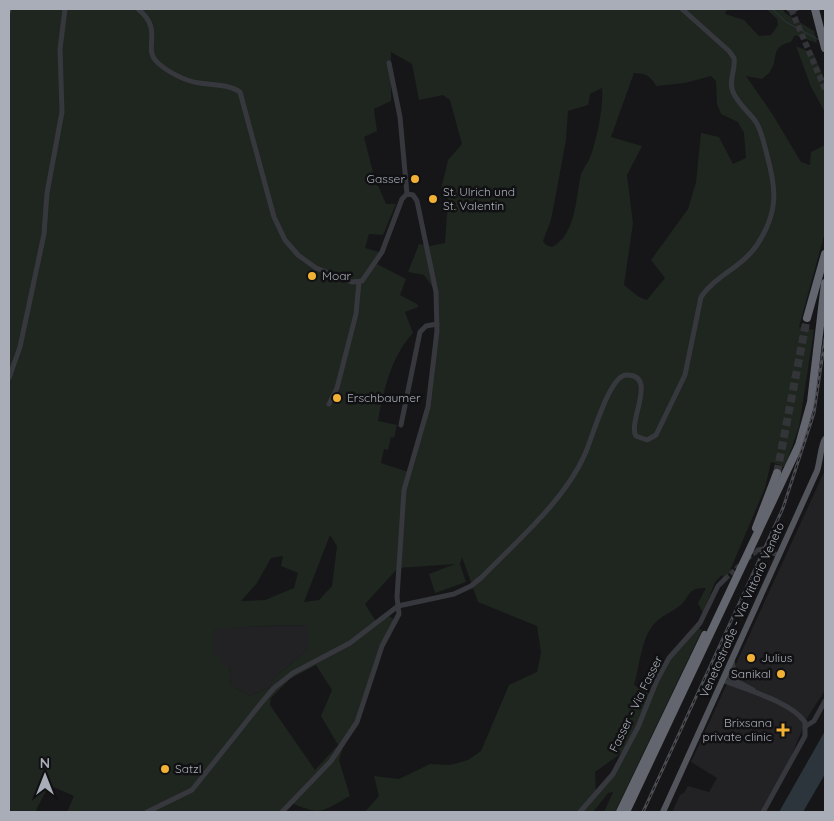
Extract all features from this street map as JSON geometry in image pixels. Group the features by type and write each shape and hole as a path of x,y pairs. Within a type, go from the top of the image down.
{"highway":[{"path":"815,9 823,30"},
{"path":"820,9 825,48"},
{"path":"807,318 825,254"},
{"path":"626,812 794,458 810,402 825,283"},
{"path":"620,812 758,523 776,474"}],"main road":[{"name":"Venetostraße - Via Vittorio Veneto","path":"663,812 817,471 824,452 822,444 825,438"},
{"name":"Venetostraße - Via Vittorio Veneto","path":"817,471 825,461"}],"street":[{"path":"9,378 22,339 44,234 47,192 62,112 60,49 65,9"},
{"path":"138,9 150,22 152,33 151,51 157,62 192,82 232,88 240,92 274,217 284,240 308,263 336,277 358,282 365,277 379,257 402,199 407,194"},
{"path":"146,812 192,790 262,702 284,680 350,643 398,606 462,591 477,581 555,501 571,479 585,454 610,390 618,378 624,375 632,376 641,385 642,396 633,425 636,436 647,440 656,435 686,374 701,297 706,290 749,255 762,236 774,202 773,177 761,133 733,92 734,62 732,55 682,9"},
{"path":"789,9 796,9"},
{"path":"389,63 400,117 407,194"},
{"path":"282,812 331,761 357,722 380,651 398,618 398,582 404,490 428,408 434,371 437,324 436,292 417,201 413,195 407,194"},
{"path":"329,404 336,388 356,314 358,282"},
{"path":"401,424 420,332 426,326 437,324"},
{"path":"758,550 778,556"},
{"name":"Fasser - Via Fasser","path":"580,812 613,774 638,727 656,680 669,658 700,623 718,586 725,579"},
{"path":"732,659 734,672 742,682 760,694"},
{"path":"724,677 742,682"},
{"path":"724,677 798,715 806,726 805,736 763,812"},
{"path":"806,726 814,721 825,701"}],"shaded area":[{"path":"9,9 727,9 725,14 744,20 759,36 771,35 778,25 777,19 766,9 783,9 785,13 814,31 817,43 795,35 791,42 780,47 770,71 762,79 746,76 773,115 801,162 810,165 811,152 825,145 825,232 799,327 814,330 799,427 785,467 771,462 765,488 726,580 722,575 715,582 703,613 698,603 706,588 700,588 693,590 682,604 656,622 647,635 634,685 650,694 669,658 697,627 702,630 615,812 604,812 613,792 608,793 593,812 365,812 379,796 374,776 399,779 430,764 450,765 468,760 481,751 509,685 537,672 541,653 537,626 478,602 462,557 460,564 466,582 435,593 429,574 455,564 398,568 365,604 377,623 389,616 396,621 391,628 365,700 344,744 339,760 350,796 327,809 310,810 291,803 282,812 67,812 74,796 49,785 35,812 9,812","holes":["391,52 412,64 419,100 443,95 450,100 462,144 448,160 441,189 448,200 445,243 430,246 419,244 408,272 424,275 436,292 432,383 408,472 381,463 384,449 388,450 391,437 394,438 397,425 378,421 383,397 399,352 413,333 405,312 418,307 417,304 400,295 406,279 377,264 383,253 365,248 369,234 383,235 396,204 386,204 374,176 364,137 377,131 374,109 391,101","634,73 647,76 656,86 685,83 711,76 716,81 717,104 721,114 738,122 744,133 746,158 733,164 719,137 701,133 696,182 688,209 651,260 665,278 647,300 639,297 624,285 633,223 627,175 642,146 611,137","602,88 601,114 597,135 592,153 581,174 574,214 566,234 552,247 546,245 543,241 551,220 566,140 568,111 588,105 590,94","330,535 337,546 332,586 319,600 304,602","283,556 281,566 298,573 294,588 265,600 241,601 257,583 271,558","308,625 308,649 275,677 270,687 250,696 231,686 229,666 221,666 221,656 213,656 213,629","316,665 332,690 321,716 338,745 315,770 270,705 271,698 290,679","626,750 596,795 595,772"]},
{"path":"796,46 814,54 825,82 825,112 811,87"},
{"path":"825,470 825,690 806,720 784,774 763,812 672,812 680,795 684,793 688,786 709,792 717,778 691,762"},
{"path":"308,625 308,649 275,677 270,687 250,696 231,686 229,666 221,666 213,656 213,628"},
{"path":"825,731 825,774 803,812 779,812"}],"waterway":[{"path":"772,9 786,22 821,41"}],"tunnel":[{"path":"791,9 825,89"},
{"path":"777,473 807,318"},
{"path":"747,559 758,550"},
{"path":"725,579 740,565"}],"railway":[{"path":"643,812 783,508 814,413 825,339"}],"place":[{"name":"Gasser","path":"415,179"},
{"name":"St. Ulrich und St. Valentin","path":"433,199"},
{"name":"Moar","path":"312,276"},
{"name":"Erschbaumer","path":"337,398"},
{"name":"Julius","path":"751,658"},
{"name":"Sanikal","path":"781,674"},
{"name":"Brixsana private clinic","path":"783,730"},
{"name":"Satzl","path":"165,769"}]}
